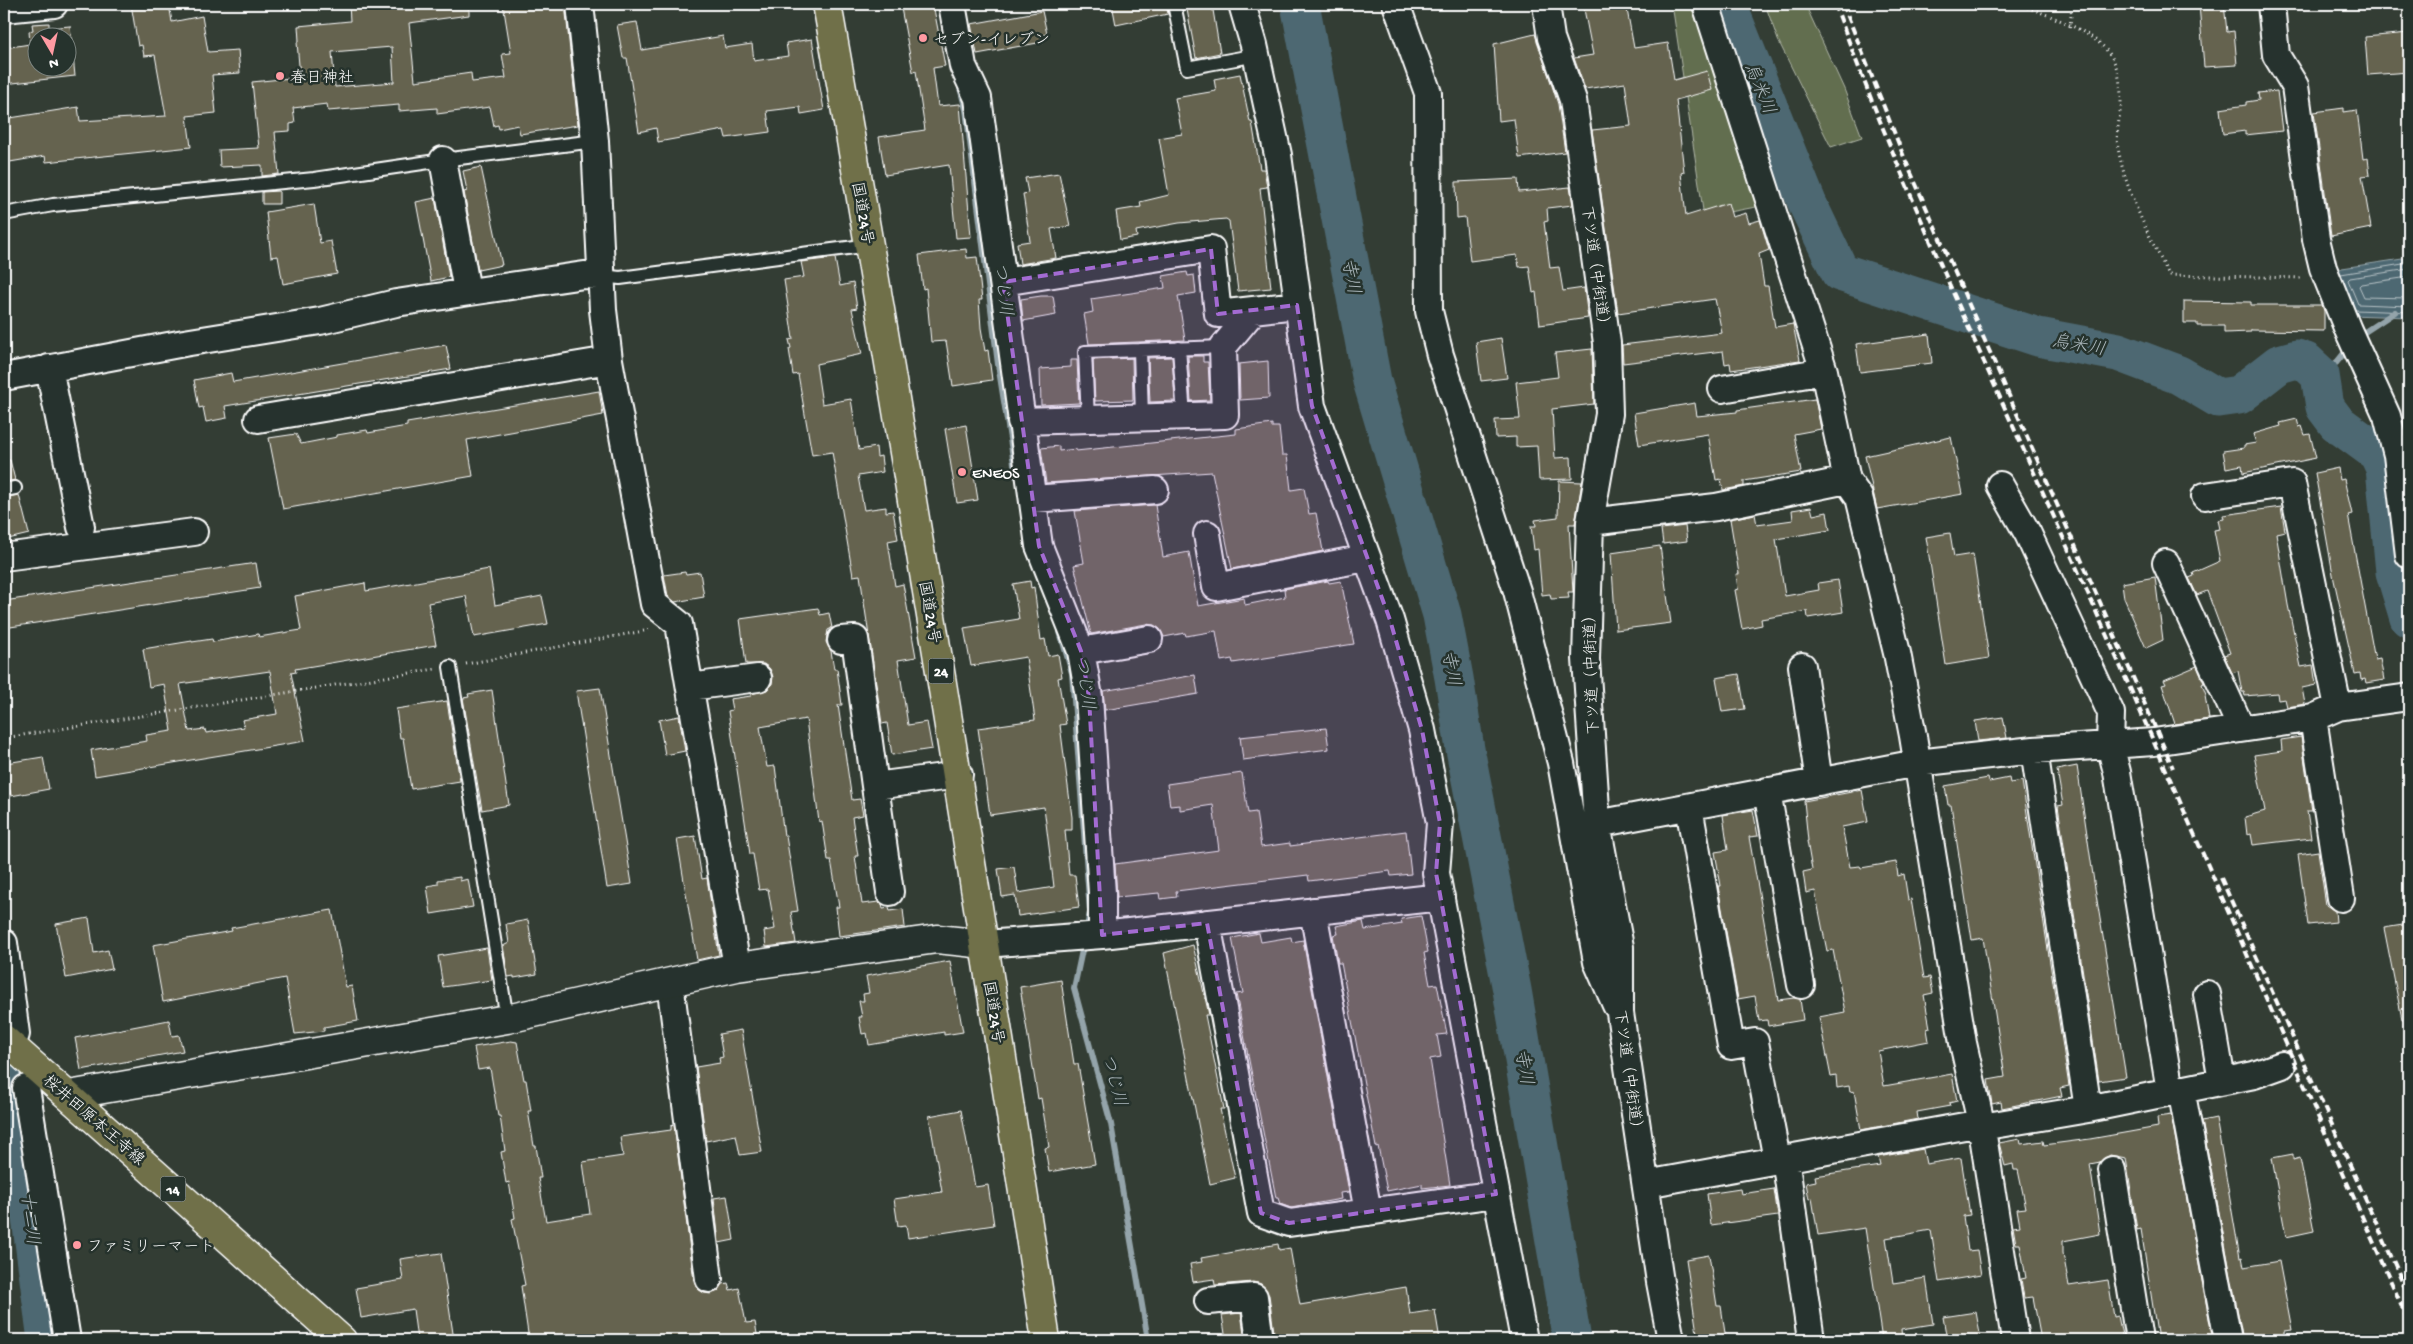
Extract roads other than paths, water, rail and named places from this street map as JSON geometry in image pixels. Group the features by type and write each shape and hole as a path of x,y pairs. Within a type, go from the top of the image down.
{"main road":[{"name":"国道24号","path":"827,4 870,244 959,774 1046,1340"},
{"name":"桜井田原本王寺線","path":"8,1042 26,1086 69,1095 342,1340"}],"street":[{"path":"4,9 54,4"},
{"path":"580,4 594,141 603,310 609,360 654,604 680,624 737,967"},
{"path":"952,4 963,66 978,98 1039,546 1081,651 1089,697 1102,893 1089,936"},
{"path":"1242,4 1256,55 1278,155 1312,406 1390,620 1422,730 1440,822 1436,873 1524,1340"},
{"path":"1396,4 1428,93 1429,311 1440,354 1517,591 1561,763 1597,962 1620,1013"},
{"name":"下ツ道（中街道）","path":"1546,4 1551,38 1573,100 1607,344 1609,414 1590,522 1586,659 1597,824 1620,947 1620,1013 1660,1282 1671,1340"},
{"path":"1706,4 1824,371 1847,480 1859,497 1897,653 1963,1043 1981,1122 2016,1340"},
{"path":"2271,4 2276,55 2295,86 2316,238 2328,279 2348,330 2387,416 2397,455 2409,555"},
{"path":"444,160 467,291"},
{"path":"1003,282 1211,249 1218,314 1298,305"},
{"path":"4,377 184,343 320,321 396,303 467,291 584,275 602,276"},
{"path":"1021,421 1225,415 1223,347 1253,310"},
{"path":"258,419 609,360"},
{"path":"49,368 81,527"},
{"path":"1722,389 1824,371"},
{"path":"1590,522 1716,506 1847,480"},
{"path":"2205,496 2292,483 2338,707"},
{"path":"2000,485 2028,534 2111,713 2110,745 2176,1090 2228,1340"},
{"path":"1032,499 1156,490"},
{"path":"4,558 194,532"},
{"path":"1207,534 1216,587 1366,558"},
{"path":"2166,563 2240,728"},
{"path":"841,640 855,639 890,892"},
{"path":"1081,651 1149,639"},
{"path":"1802,666 1819,782"},
{"path":"690,687 758,678"},
{"path":"1597,824 1917,763 2034,750 2154,742 2313,718 2338,707 2409,697"},
{"path":"2313,718 2341,898"},
{"path":"2034,750 2088,1109"},
{"path":"875,786 959,774"},
{"path":"1767,792 1801,985"},
{"path":"1688,807 1731,1046 1755,1042 1781,1159 1811,1340"},
{"path":"69,1095 507,1019 737,967 937,939 985,944 1089,936 1441,898"},
{"path":"1313,912 1368,1212"},
{"path":"1207,923 1261,1213 1289,1223 1496,1194"},
{"path":"4,943 16,1034 8,1042"},
{"path":"670,983 710,1278"},
{"path":"2208,994 2222,1081"},
{"path":"1646,1184 1981,1122 1993,1125 2088,1109 2254,1075 2282,1065"},
{"path":"26,1086 66,1340"},
{"path":"2112,1170 2139,1340"},
{"path":"1208,1302 1254,1297 1260,1340"}],"lane":[{"path":"1174,4 1187,68 1256,55"},
{"path":"4,214 53,205 314,179 594,141"},
{"path":"602,276 620,278 870,244"},
{"path":"1088,419 1085,352 1223,347"},
{"path":"1179,348 1184,416"},
{"path":"1140,350 1142,418"},
{"path":"450,667 507,1019"}],"water":[{"path":"2409,258 2409,317 2349,315 2333,273 2342,268"}],"waterway":[{"name":"寺川","path":"1300,4 1372,381 1442,615 1465,749 1512,990 1572,1340"},
{"name":"烏米川","path":"1727,4 1808,205 1840,272 2038,337 2118,352 2179,375 2218,398 2239,395 2279,364 2297,359 2306,362 2320,375 2325,407 2337,423 2378,453 2385,468 2395,572 2409,618"},
{"name":"つじ川","path":"960,88 966,110 998,364 1016,476"},
{"path":"2357,337 2395,312"},
{"path":"2320,375 2337,362 2349,347"},
{"name":"つじ川","path":"1060,632 1072,673 1090,912 1086,931"},
{"name":"つじ川","path":"1084,941 1074,988 1111,1124 1148,1340"},
{"path":"10,1056 12,1074"},
{"name":"十二川","path":"4,1075 12,1074 47,1340"}],"railway":[{"path":"1835,4 1919,215 2409,1322"},
{"path":"1843,4 1904,157 2173,768"},
{"path":"2221,878 2409,1296"}],"place":[{"name":"セブン-イレブン","path":"923,38"},
{"name":"春日神社","path":"280,76"},
{"name":"ENEOS","path":"962,472"},
{"name":"ファミリーマート","path":"77,1245"}]}
